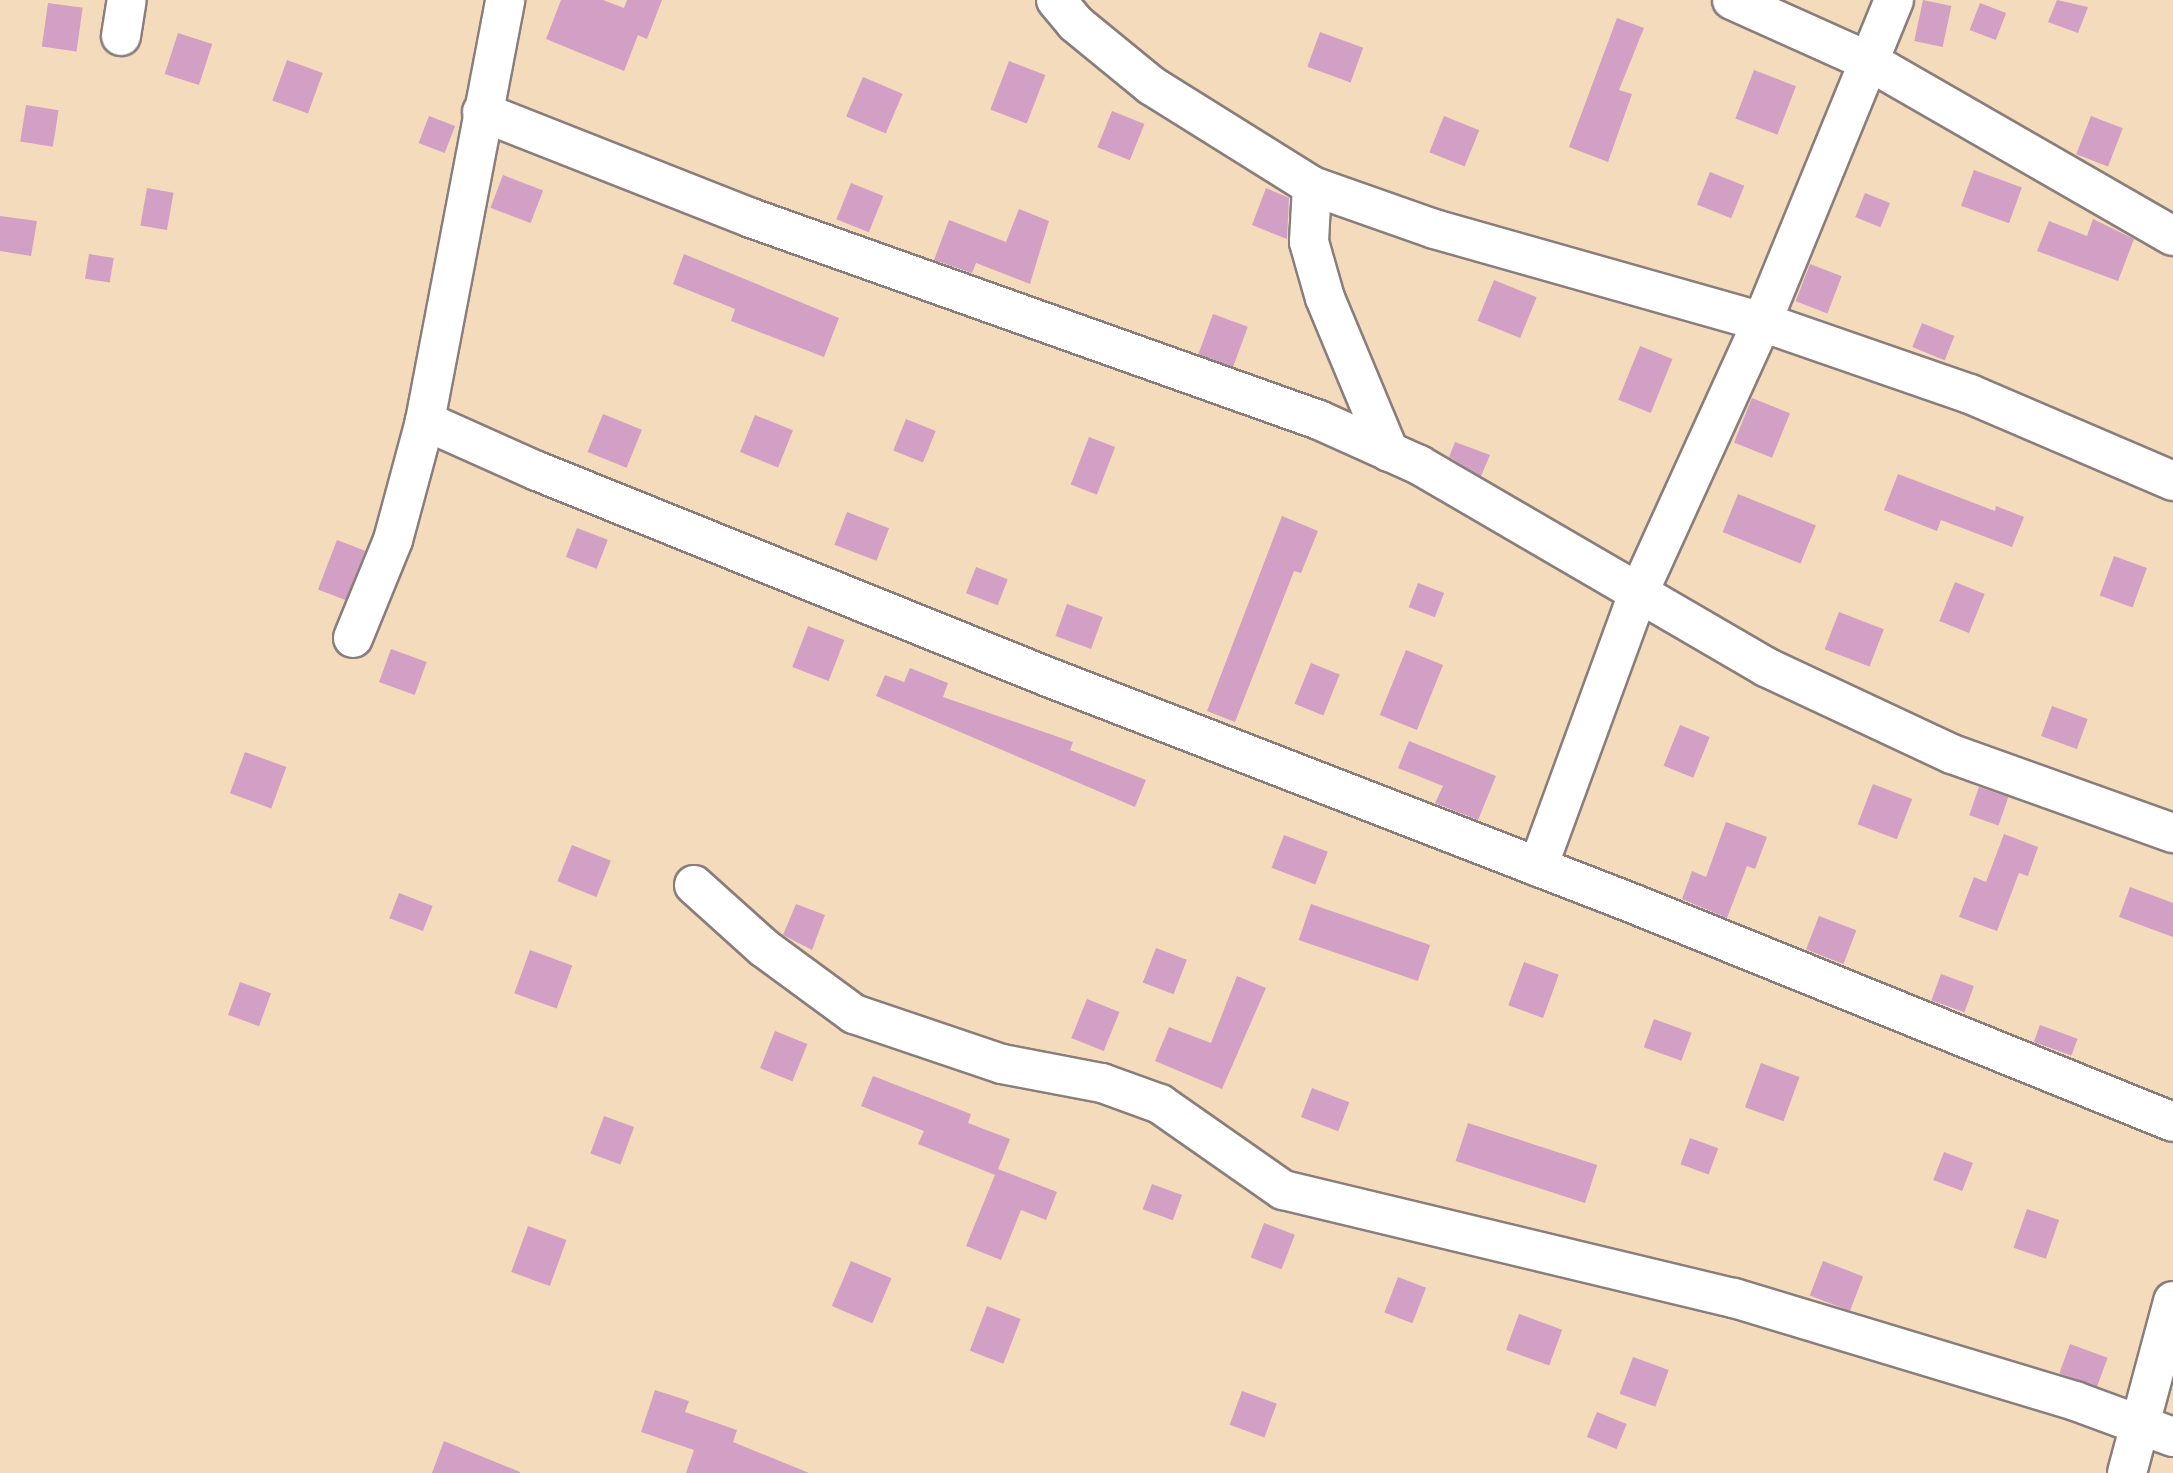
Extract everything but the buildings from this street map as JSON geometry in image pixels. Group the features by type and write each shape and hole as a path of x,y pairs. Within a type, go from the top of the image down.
{"street":[{"path":"353,638 393,540 425,421 505,0"},
{"path":"1056,0 1075,23 1152,86 1312,186 1434,229 1762,322 1970,394 2173,481"},
{"path":"1732,0 1872,63 2173,236"},
{"path":"1538,867 1638,594 1762,322 1872,63 1894,0"},
{"path":"482,112 766,224 1319,420 1389,452 1766,667 1952,754 2173,833"},
{"path":"1312,186 1309,242 1325,298 1389,452"},
{"path":"425,421 537,471 1034,671 1538,867 2173,1122"},
{"path":"694,885 764,948 854,1014 1002,1064 1102,1083 1160,1104 1283,1190 1734,1298 2156,1431"},
{"path":"2127,1473 2156,1431 2173,1301"}]}
